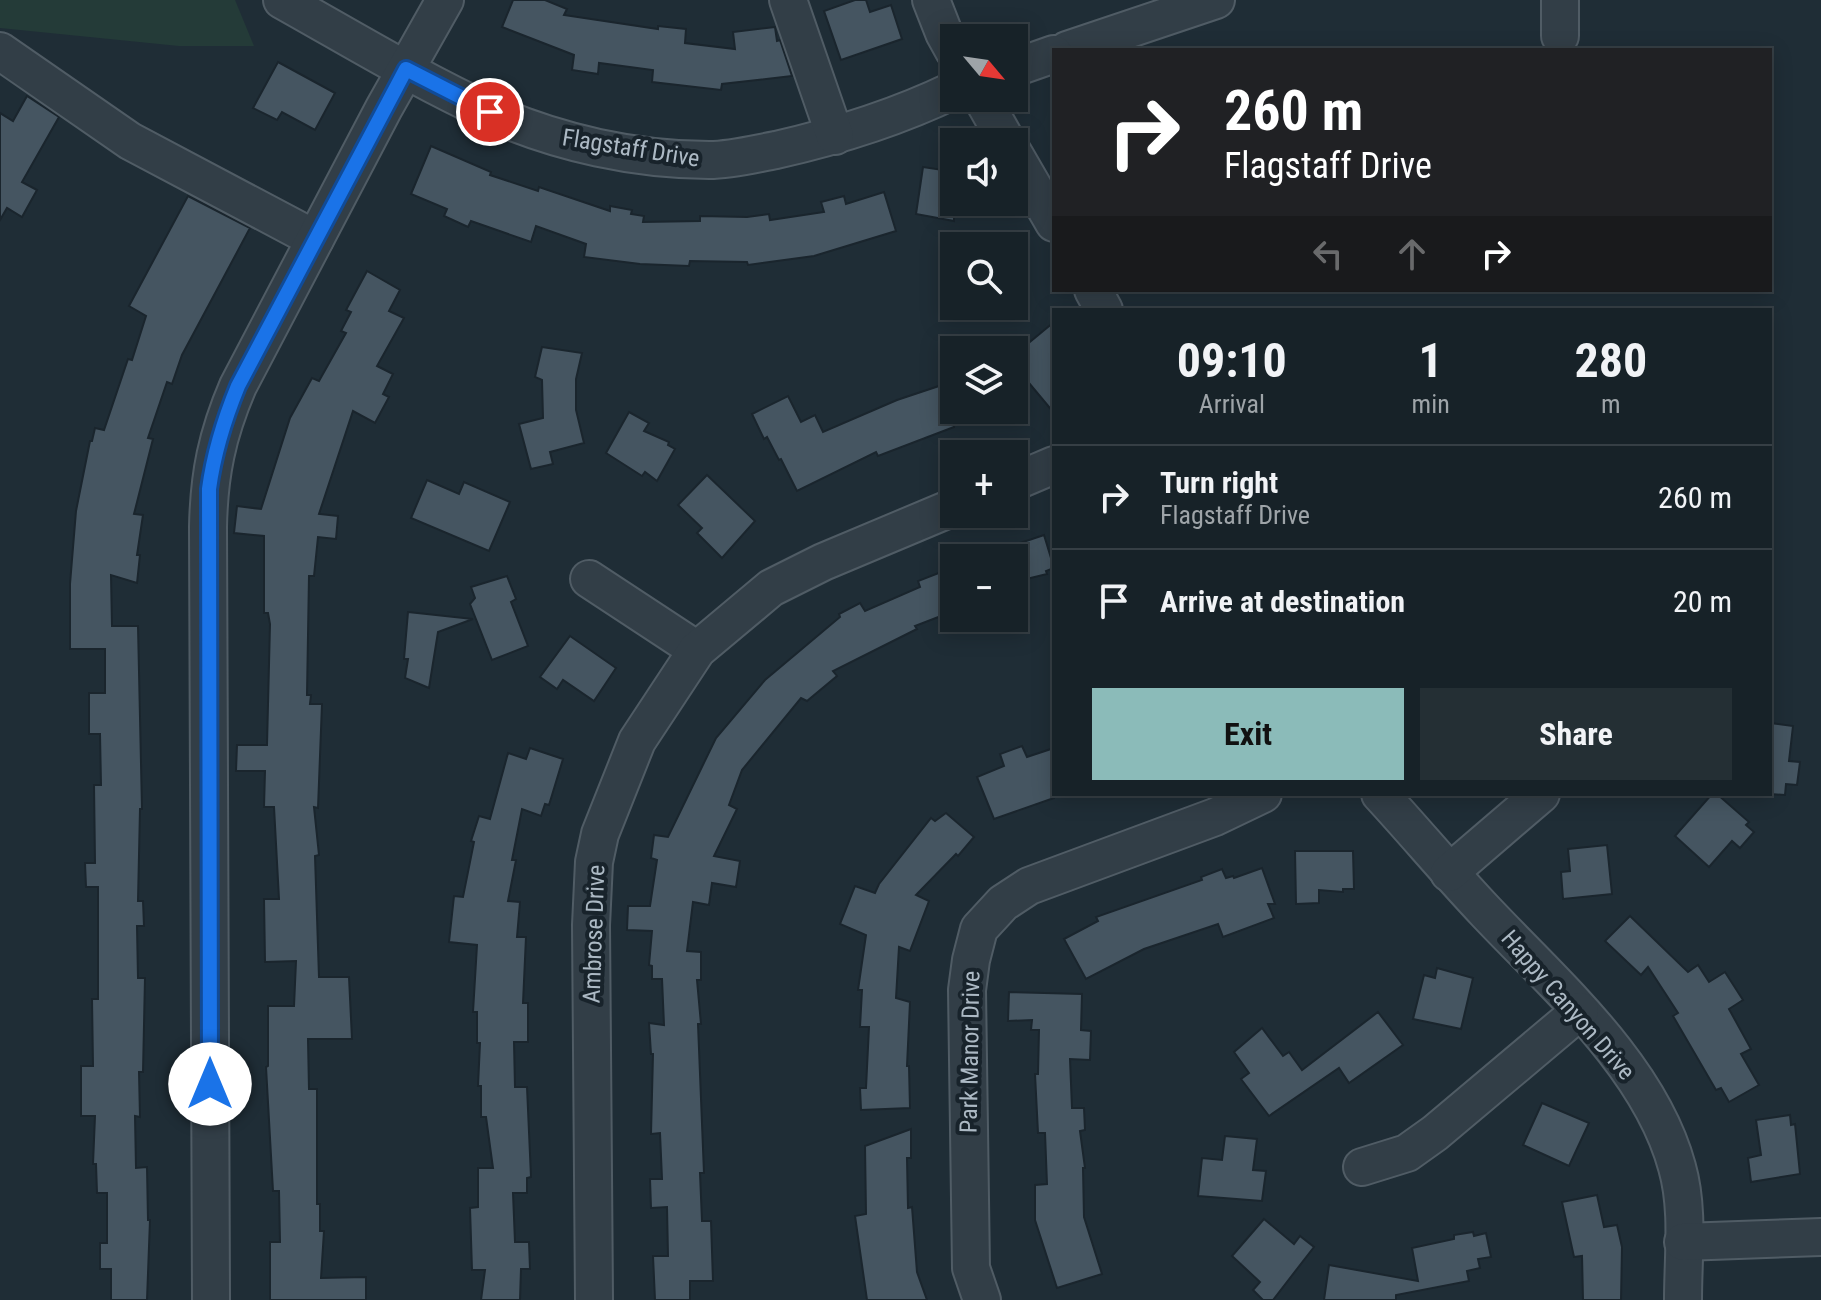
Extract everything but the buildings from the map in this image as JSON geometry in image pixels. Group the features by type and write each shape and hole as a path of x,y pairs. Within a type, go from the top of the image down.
{"street":[{"name":"Flagstaff Drive","path":"282,0 490,112 574,142 624,152 712,160 756,154 835,136 909,112 940,97"},
{"path":"211,1300 209,489 213,459 229,408 315,239 445,0"},
{"path":"788,0 835,136"},
{"path":"931,0 940,24"},
{"path":"1071,48 1131,14 1216,0"},
{"path":"1560,0 1560,36"},
{"path":"0,51 130,141 315,239"},
{"path":"1028,63 1052,55"},
{"path":"1028,178 1052,220"},
{"path":"1028,476 1052,466"},
{"name":"Ambrose Drive","path":"594,1300 591,925 594,862 600,834 637,741 697,650 771,588 823,562 940,513"},
{"path":"589,579 697,650"},
{"name":"Park Manor Drive","path":"982,1300 971,1268 967,990 979,929 1003,903 1029,886 1215,817 1259,796"},
{"name":"Happy Canyon Drive","path":"1382,796 1449,873 1580,1011 1620,1059 1661,1126 1677,1165 1684,1195 1683,1300"},
{"path":"1449,873 1539,796"},
{"path":"1362,1167 1407,1153 1426,1140 1580,1011"},
{"path":"1683,1242 1821,1237"}],"green space":[{"path":"0,0 235,0 254,46 179,46 0,28"}],"route":[{"path":"210,1084 208,527 213,459 224,420 238,386 406,69 490,112"}]}
